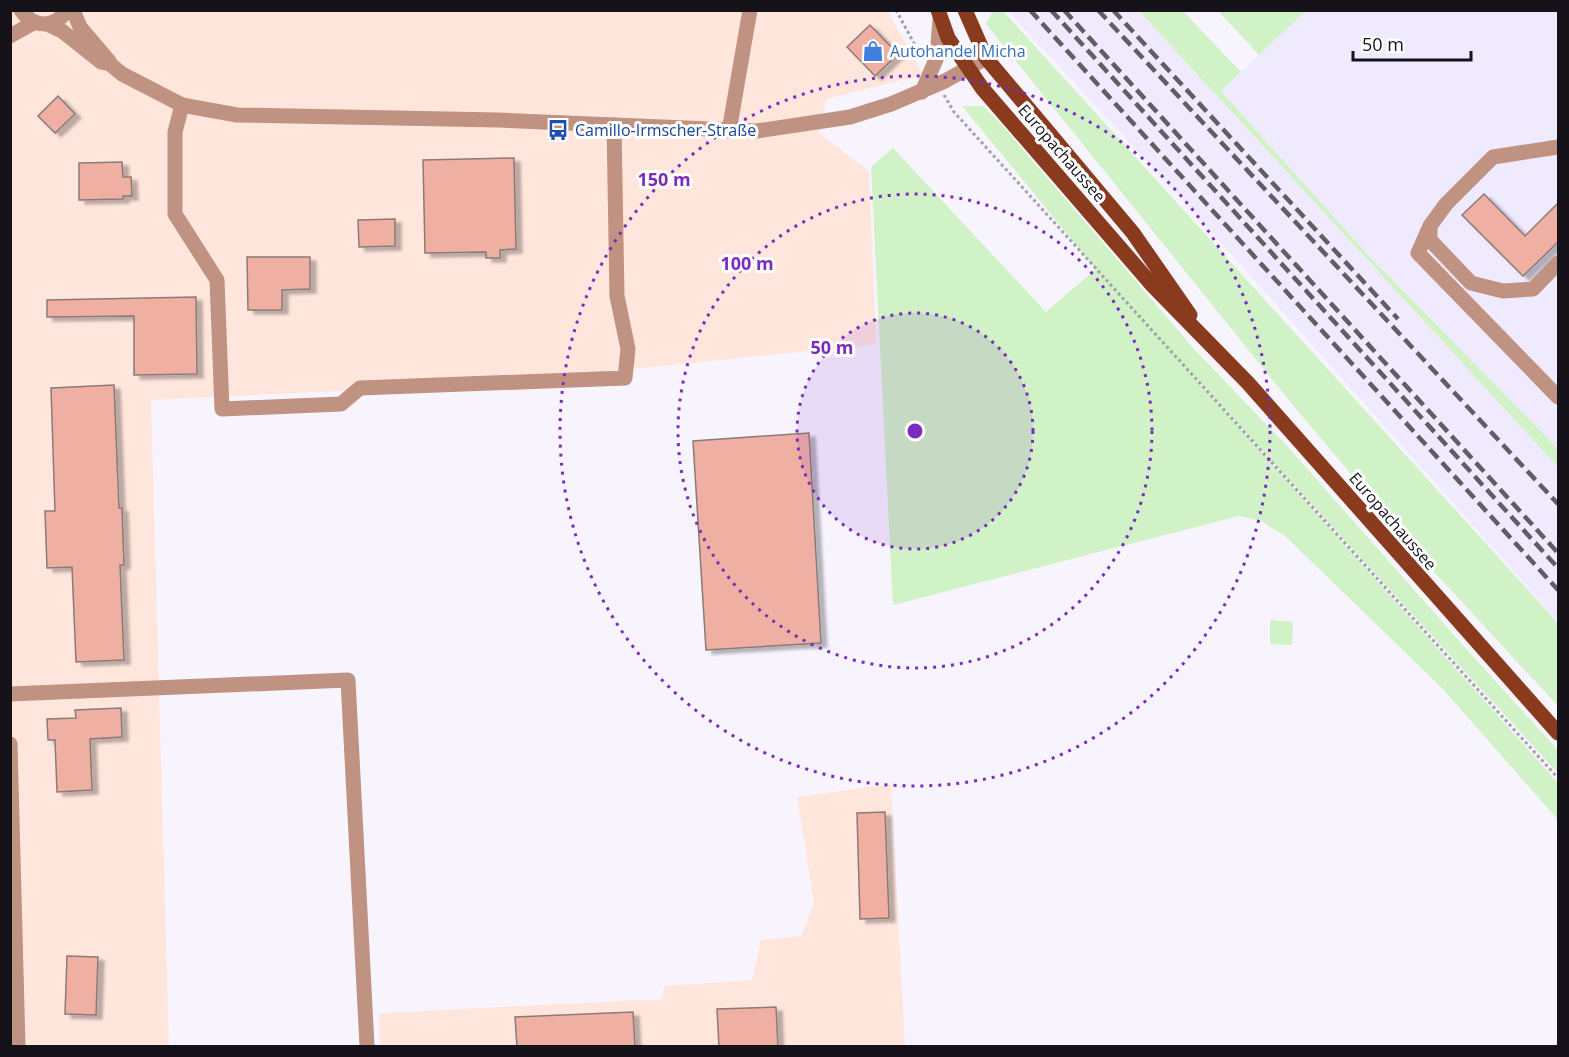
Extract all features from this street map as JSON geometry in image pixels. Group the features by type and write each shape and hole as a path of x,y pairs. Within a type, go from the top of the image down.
{"main road":[{"name":"Europachaussee","path":"965,10 986,58 1133,233 1179,295 1201,333"},
{"name":"Europachaussee","path":"939,15 967,69 1153,286 1201,333 1558,733"}],"street":[{"path":"21,10 41,23 62,31 96,59 110,64 122,74 182,105 237,115 498,120 729,131 783,129 850,117 922,92 934,80 967,69 986,58"},
{"path":"10,36 41,23 62,18 68,10"},
{"path":"73,10 80,27 107,56 110,64"},
{"path":"729,131 750,10"},
{"path":"934,80 939,15"},
{"path":"182,105 176,132 175,214 217,280 222,409 341,404 360,388 626,378 628,349 617,296 614,125"},
{"path":"1558,147 1493,158 1446,204 1430,226 1418,253 1558,397"},
{"path":"1430,226 1430,240 1472,283 1503,291 1533,289 1558,263"},
{"path":"10,694 348,680 367,1047"},
{"path":"10,744 14,993 18,1047"}],"path":[{"path":"896,10 954,112 1558,778"}],"shaded area":[{"path":"10,11 888,11 923,75 827,99 818,132 869,171 876,344 488,384 151,400 169,1046 11,1046"},
{"path":"1008,11 1139,11 1558,467 1558,621 1193,211"},
{"path":"1306,11 1558,11 1558,449 1368,255 1221,91"},
{"path":"891,784 905,1046 380,1046 379,1013 662,999 664,986 752,980 761,940 801,936 814,903 797,797"}],"green space":[{"path":"993,11 1003,11 1558,623 1558,706 1436,574 1296,409 986,24"},
{"path":"1139,11 1183,11 1241,72 1221,91 1368,255 1558,449 1558,467"},
{"path":"1218,11 1306,11 1259,55"},
{"path":"962,106 983,106 1001,124 1195,350 1288,447 1558,750 1558,773 1161,340 1558,783 1558,820 1442,688 1285,536 1261,521 1239,516 893,605 871,167 893,148 1046,312 1096,269"},
{"path":"1270,620 1293,622 1292,645 1270,644"}],"building":[{"name":"Autohandel Micha","path":"870,25 898,54 875,76 847,47"},
{"path":"58,96 75,114 55,133 38,116"},
{"path":"514,158 516,249 500,250 500,258 486,258 486,252 425,253 423,160"},
{"path":"122,162 123,177 131,177 132,196 123,196 123,199 79,200 79,163"},
{"path":"1484,194 1525,236 1558,203 1558,242 1523,276 1462,215"},
{"path":"395,219 395,246 359,247 358,220"},
{"path":"247,257 310,257 310,289 282,290 282,310 248,310"},
{"path":"196,297 197,374 134,375 134,316 47,317 47,300"},
{"path":"114,385 119,508 122,508 124,565 120,565 124,660 76,662 72,567 47,568 45,511 55,511 51,388"},
{"path":"809,433 821,643 706,650 693,441"},
{"path":"121,708 122,737 90,739 92,790 57,792 55,740 48,740 47,719 76,718 75,710"},
{"path":"885,812 889,918 860,919 857,813"},
{"path":"67,956 98,957 96,1015 65,1014"},
{"path":"776,1007 778,1047 719,1047 717,1009"},
{"path":"633,1012 635,1047 517,1047 515,1017"}],"railway":[{"path":"1030,10 1558,590"},
{"path":"1051,10 1558,568"},
{"path":"1064,10 1558,553"},
{"path":"1098,10 1558,504"},
{"path":"1113,10 1398,319"}],"place":[{"name":"Autohandel Micha","path":"873,51"},
{"name":"Camillo-Irmscher-Straße","path":"558,130"}]}
